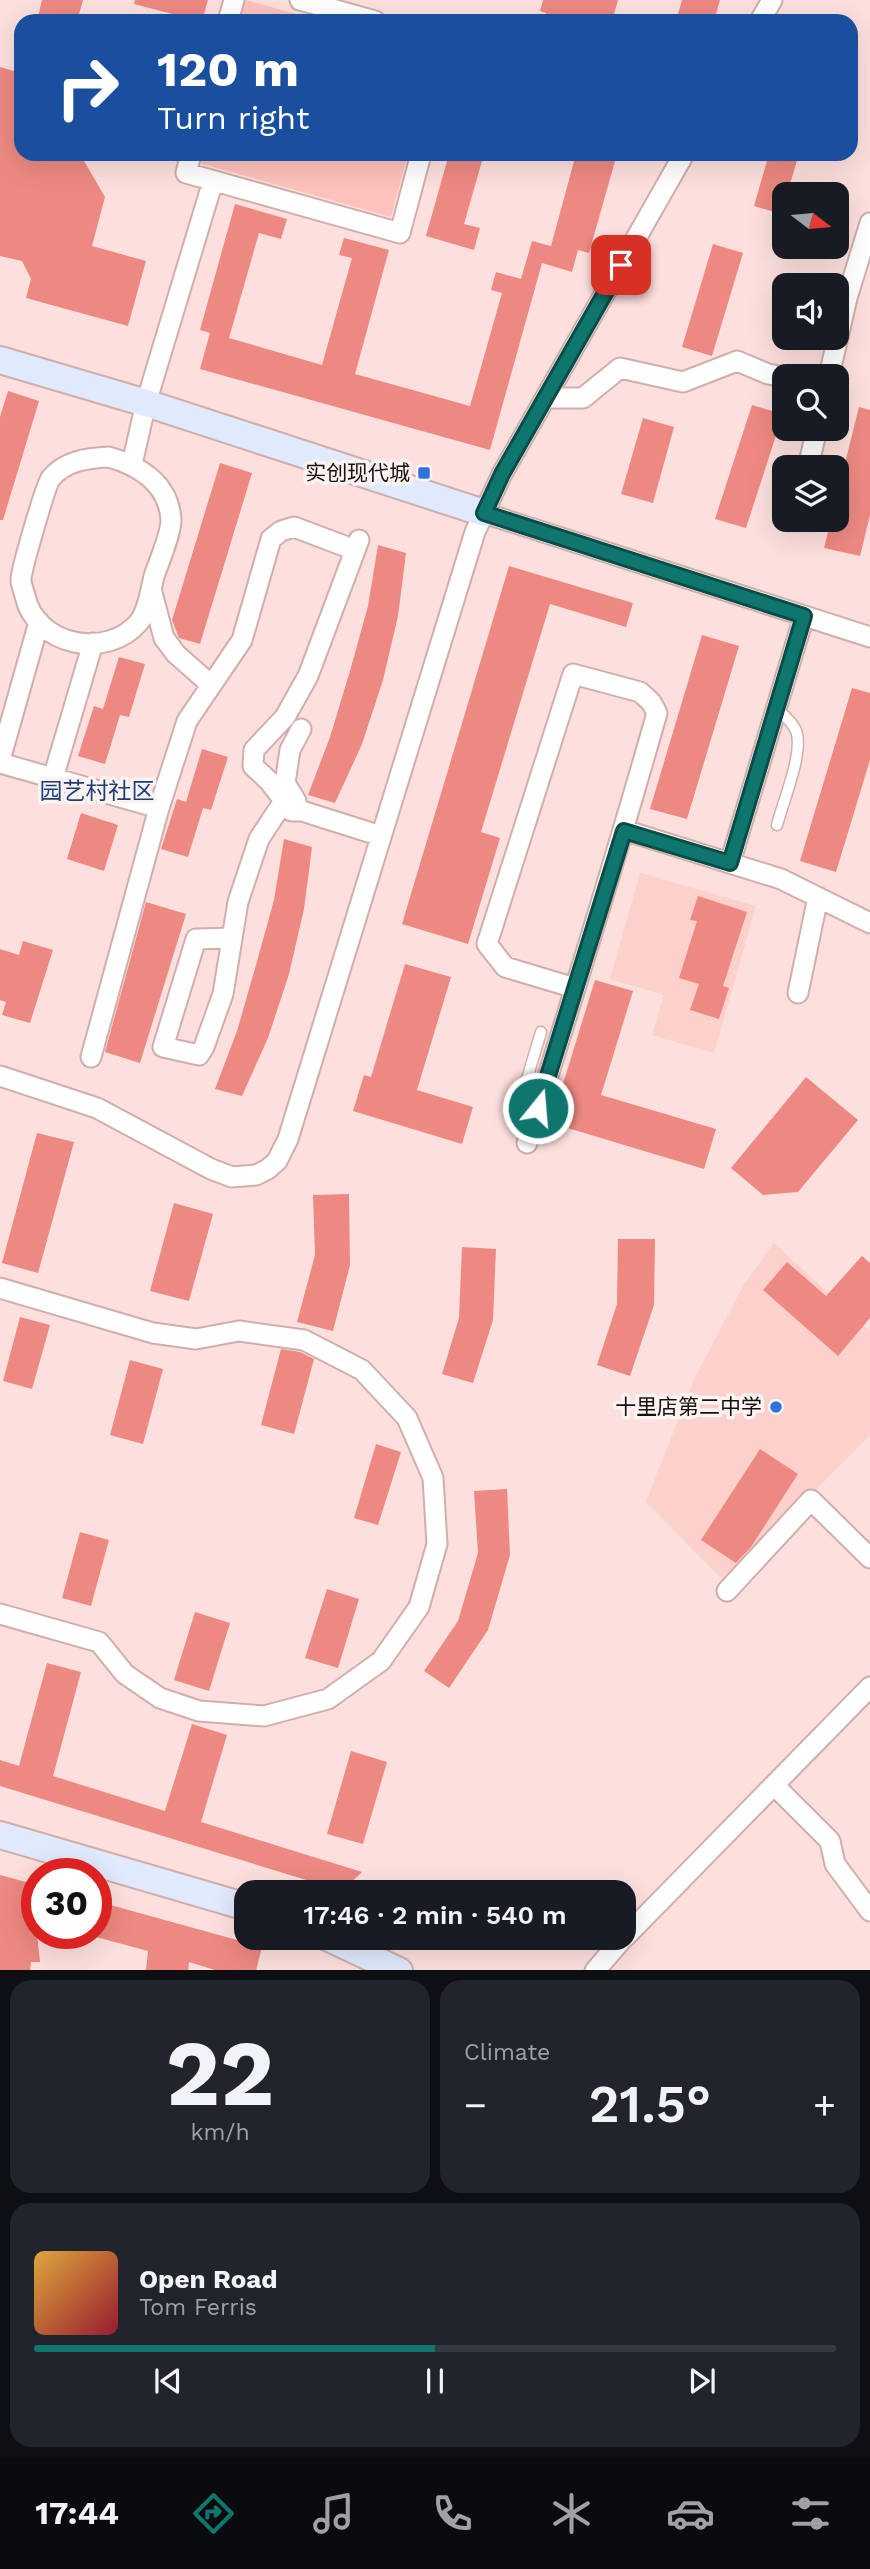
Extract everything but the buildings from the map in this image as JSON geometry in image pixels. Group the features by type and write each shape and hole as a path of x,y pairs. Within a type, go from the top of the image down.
{"street":[{"path":"300,0 350,14"},
{"path":"189,161 186,173 400,233 419,161"},
{"path":"0,1076 97,1108 211,1169 232,1177 256,1175 277,1161 288,1139 475,532 502,474 680,161"},
{"path":"132,464 146,403 213,180"},
{"path":"832,364 847,298 870,222"},
{"path":"0,360 146,403 870,637"},
{"path":"546,398 583,398 620,368 683,382 737,362 772,375"},
{"path":"108,457 132,464 151,478 165,498 171,522 141,620 123,635 102,643 79,644 57,636 38,622 26,602 21,580 49,480 62,468 84,458 108,457"},
{"path":"91,1057 159,808 187,721 242,640 271,539 281,531 294,527 357,544 308,676 285,717 254,750 253,766 269,781 292,811 302,811 380,836"},
{"path":"151,588 164,638 176,654 211,685"},
{"path":"730,863 804,616"},
{"path":"38,622 0,762 159,808"},
{"path":"53,778 93,643"},
{"path":"529,1137 624,831 657,713 652,702 640,692 573,674 487,944 505,967 575,988"},
{"path":"301,729 290,750 285,783 302,811"},
{"path":"232,938 196,939 163,1047 199,1055 204,1047 223,994 232,938 237,902 259,839 284,802"},
{"path":"624,831 781,879 870,923"},
{"path":"798,993 818,897"},
{"path":"0,1287 153,1334 196,1339 239,1331 304,1340 362,1370 407,1418 433,1478 437,1544 419,1607 381,1661 328,1699 264,1716 199,1711 160,1698 125,1674 99,1642 0,1614"},
{"path":"727,1591 811,1500 870,1558"},
{"path":"636,1926 870,1687"},
{"path":"774,1785 830,1841 835,1864 870,1911"},
{"path":"0,1835 234,1904"},
{"path":"355,1950 398,1970"},
{"path":"595,1970 613,1950"}],"lane":[{"path":"777,708 794,726 797,736 797,754 777,825"},
{"path":"529,1137 520,1126 517,1112 541,1032"}],"shaded area":[{"path":"246,0 296,14 241,14"},
{"path":"199,161 406,161 391,217"},
{"path":"640,873 756,906 714,1053 652,1035 664,995 610,979"},
{"name":"十里店第二中学","path":"774,1243 870,1331 870,1435 725,1582 646,1502 694,1379 745,1283"}],"place":[{"name":"实创现代城","path":"424,473"},
{"name":"十里店第二中学","path":"776,1407"}],"district":[{"name":"园艺村社区","path":"97,791"}],"route":[{"path":"538,1108 624,831 730,863 804,616 484,513 502,474 621,265"}]}
